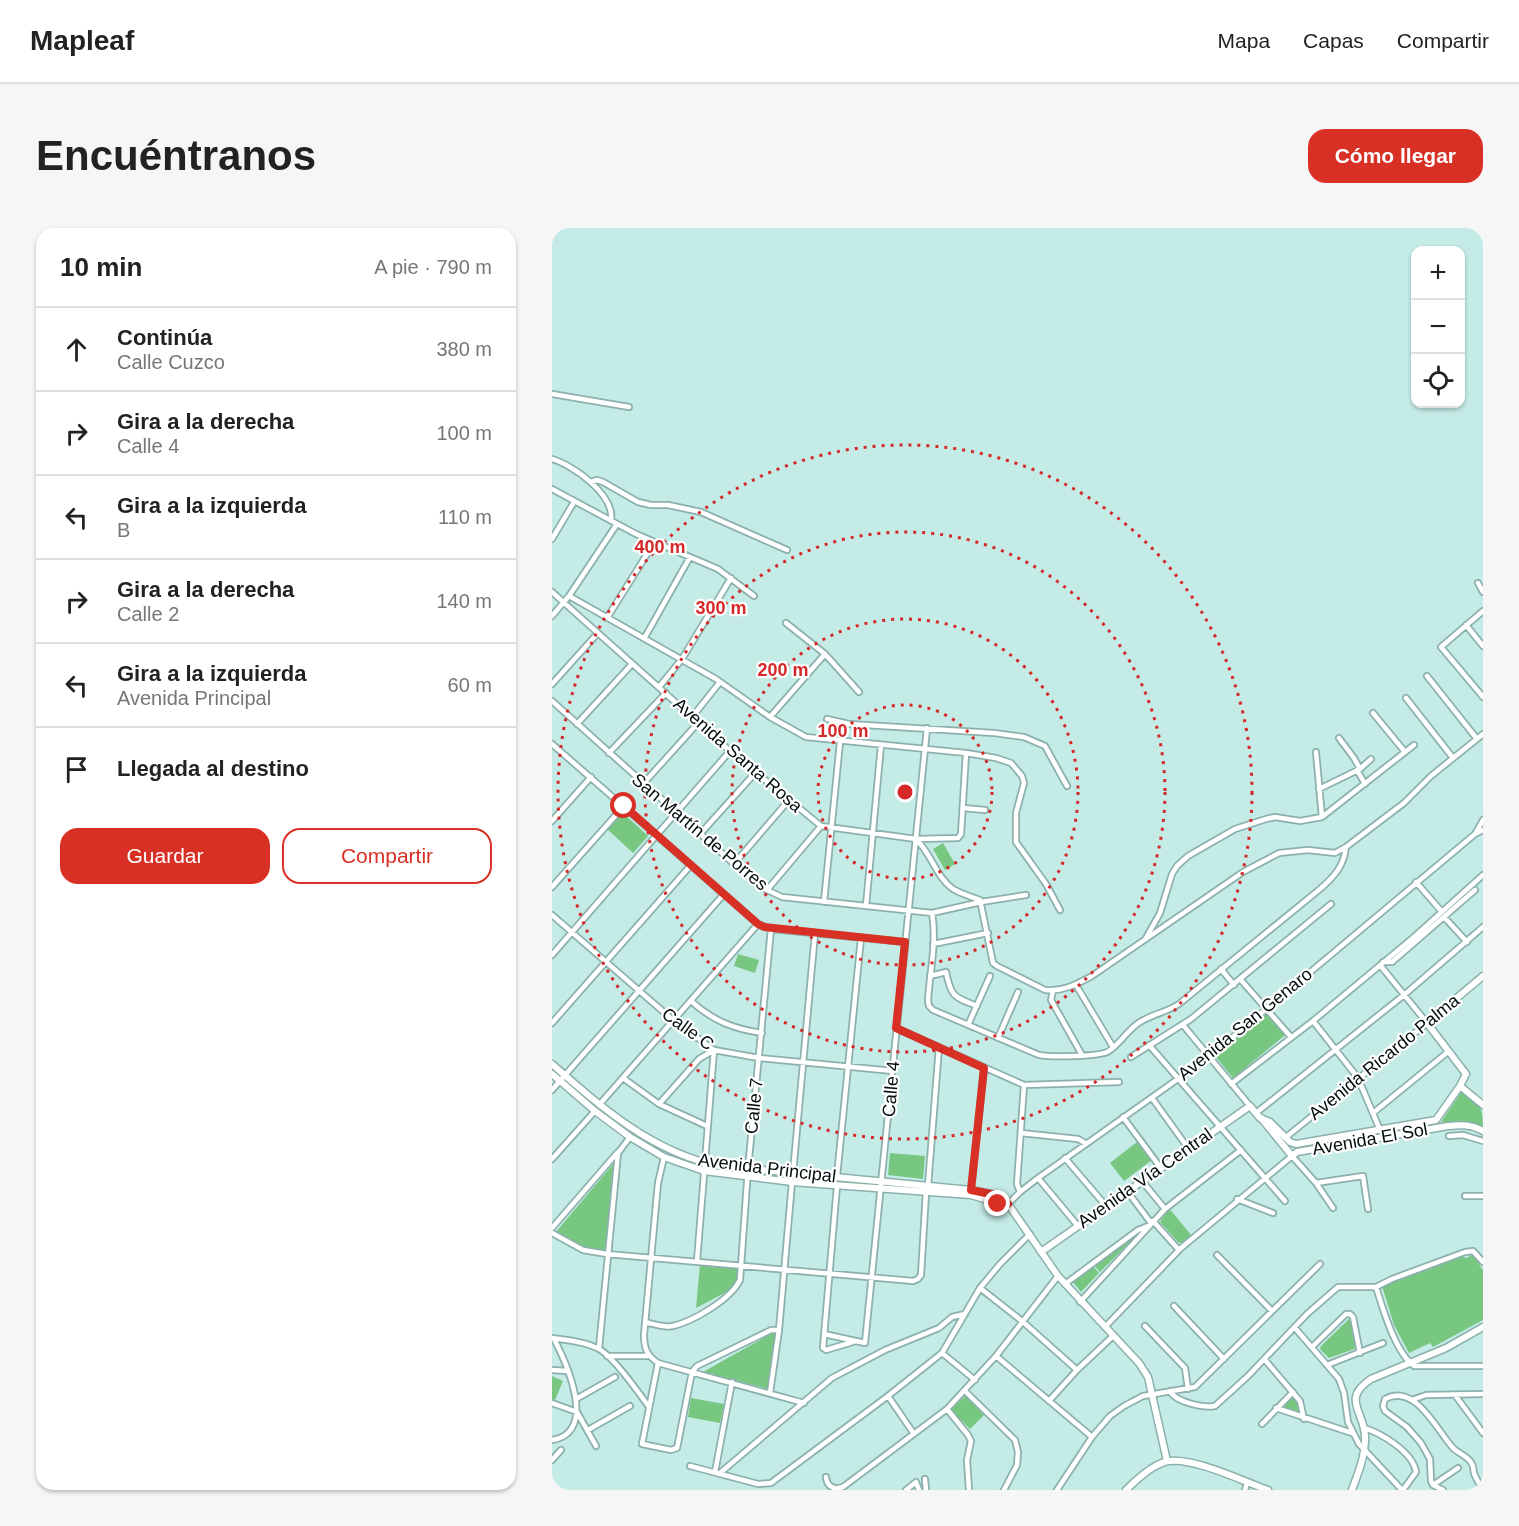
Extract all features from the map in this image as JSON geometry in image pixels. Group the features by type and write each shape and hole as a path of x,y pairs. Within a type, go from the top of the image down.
{"street":[{"path":"552,394 629,408"},
{"path":"552,459 565,464 591,482 610,508 611,520"},
{"path":"591,482 603,482 638,502 701,512 787,550"},
{"path":"552,489 636,534 718,569 754,596"},
{"path":"552,539 574,502"},
{"path":"552,616 569,596 617,524"},
{"path":"607,618 649,551"},
{"path":"645,637 690,557"},
{"path":"659,687 682,659 731,578"},
{"path":"1478,583 1483,592"},
{"name":"Avenida Santa Rosa","path":"552,592 730,751 822,826 916,839 958,838 961,834 963,808"},
{"path":"569,596 682,659 770,717 806,737 966,753 1011,763 1022,776 1023,783 1016,820 1016,842 1046,884 1060,910"},
{"path":"1483,611 1442,647 1483,697"},
{"path":"786,623 825,654 859,692"},
{"path":"1466,625 1483,646"},
{"path":"552,684 597,634"},
{"path":"770,717 825,654"},
{"path":"577,724 632,664"},
{"path":"1427,676 1477,739"},
{"path":"693,717 720,682"},
{"path":"609,753 666,693"},
{"path":"1406,698 1453,758"},
{"name":"San Martín de Porres","path":"552,701 734,864 767,890 782,897 932,913 1026,895"},
{"path":"1373,713 1405,752"},
{"path":"827,719 849,724 1024,737 1043,744 1067,786"},
{"path":"643,784 698,723"},
{"name":"Calle 4","path":"858,1341 866,1343 927,728"},
{"path":"916,839 922,844 945,881 953,888 981,902 992,958 997,966 1045,990 1053,991 1077,985 1244,873 1279,853 1308,850 1335,853 1346,847 1404,803 1431,776 1483,735"},
{"path":"1340,738 1359,769 1365,784"},
{"path":"824,902 840,742"},
{"path":"552,744 758,924 771,929 905,942"},
{"path":"866,906 881,745"},
{"path":"1144,942 1160,913 1172,874 1188,856 1236,829 1266,819 1300,821 1322,817 1414,745"},
{"path":"552,754 557,748"},
{"path":"552,955 730,751"},
{"path":"1316,752 1322,817"},
{"path":"966,753 963,808 985,810"},
{"path":"1319,789 1359,769 1371,759"},
{"path":"701,833 756,772"},
{"path":"552,821 591,777"},
{"path":"734,864 789,800"},
{"path":"552,887 624,806"},
{"path":"1475,834 1483,820"},
{"path":"767,890 822,826"},
{"path":"1475,834 1483,830"},
{"name":"Avenida San Genaro","path":"1008,1204 1020,1192 1085,1143 1209,1057 1475,834"},
{"path":"932,913 934,926 928,1000 933,1010 1039,1055 1051,1057 1104,1054 1140,1022 1170,1010 1328,882 1343,862 1346,847"},
{"path":"552,1023 691,865"},
{"path":"1231,1084 1313,1021 1483,875"},
{"path":"1416,882 1442,912"},
{"path":"1382,963 1392,962 1475,890"},
{"path":"552,1090 724,894"},
{"path":"1131,1057 1183,1025 1331,904"},
{"name":"Calle C","path":"552,915 674,1021 714,1050 759,1058 893,1071"},
{"path":"1445,918 1467,942"},
{"path":"552,1159 758,924"},
{"path":"1258,1115 1483,927"},
{"name":"Calle 7","path":"645,1322 660,1326 673,1326 696,1317 735,1289 740,1280 747,1177 771,929"},
{"path":"793,1173 815,933"},
{"path":"933,944 988,933"},
{"path":"837,1176 861,938"},
{"path":"1258,1115 1270,1122 1285,1138 1296,1144 1436,1120 1466,1074 1382,963"},
{"path":"1221,969 1234,985"},
{"path":"930,976 946,972 949,988 954,997 977,1006"},
{"path":"968,1025 990,976"},
{"name":"Avenida Ricardo Palma","path":"1285,1138 1483,976"},
{"path":"1240,979 1291,1037"},
{"path":"1077,985 1113,1047"},
{"path":"1053,991 1051,1000 1082,1055"},
{"path":"998,1038 1018,992"},
{"path":"692,1001 713,1018 730,1027 762,1033"},
{"path":"1313,1021 1358,1078 1380,1130"},
{"path":"1183,1025 1316,1183 1333,1208"},
{"path":"896,1028 1024,1085 1119,1082"},
{"path":"1149,1045 1285,1201"},
{"path":"552,1233 583,1250 607,1254 918,1280 921,1275 939,1047"},
{"path":"658,1104 699,1059 714,1050"},
{"path":"697,1262 714,1050"},
{"path":"1373,1113 1449,1051"},
{"name":"Avenida Principal","path":"552,1064 563,1078 630,1137 664,1157 704,1171 837,1186 971,1190 1001,1196 1058,1276 1139,1363 1148,1377 1167,1461"},
{"path":"971,1190 984,1068"},
{"name":"Avenida Principal","path":"552,1074 563,1078"},
{"path":"623,1078 658,1104 707,1126"},
{"path":"1020,1192 1017,1184 1024,1085"},
{"path":"1460,1086 1483,1105"},
{"path":"1152,1098 1188,1148"},
{"name":"Avenida Vía Central","path":"1041,1252 1250,1106"},
{"name":"Avenida Principal","path":"597,1108 664,1148 704,1163 882,1181 971,1195 998,1204 1008,1204"},
{"path":"1123,1117 1160,1167"},
{"name":"Avenida El Sol","path":"1104,1327 1179,1250 1264,1177 1297,1152 1464,1124 1475,1126 1483,1131"},
{"path":"1021,1133 1078,1139 1085,1143"},
{"path":"1449,1136 1463,1135 1483,1141"},
{"path":"552,1228 630,1137"},
{"path":"1080,1302 1150,1223 1241,1150"},
{"path":"599,1348 618,1153"},
{"path":"664,1157 658,1183 645,1322 644,1347 648,1356 658,1363 804,1403"},
{"path":"1065,1158 1106,1206"},
{"path":"1316,1183 1363,1176 1368,1209"},
{"path":"1038,1178 1078,1226"},
{"path":"1142,1180 1165,1209"},
{"path":"770,1393 779,1330 792,1182"},
{"path":"837,1186 823,1346 826,1350 858,1341"},
{"path":"1127,1191 1150,1223 1179,1250"},
{"path":"1465,1196 1483,1196"},
{"path":"1238,1199 1273,1213"},
{"path":"1065,1284 1150,1223"},
{"path":"690,1466 758,1484 771,1483 942,1353 980,1288 1030,1234"},
{"path":"1170,1391 1172,1396 1177,1398 1203,1406 1215,1406 1264,1360 1334,1288 1342,1286 1376,1287 1465,1252 1473,1251 1483,1262"},
{"path":"1217,1255 1272,1311"},
{"path":"1057,1490 1092,1437 1110,1416 1124,1406 1152,1393 1195,1387 1320,1263"},
{"path":"826,1477 827,1484 831,1488 843,1487 947,1409 996,1356 1058,1276"},
{"path":"1376,1287 1391,1329 1409,1363 1420,1367 1483,1366"},
{"path":"980,1288 1022,1321 1077,1370"},
{"path":"1174,1306 1224,1359"},
{"path":"717,1472 832,1378 885,1350 939,1328 952,1317 965,1314"},
{"path":"1312,1347 1346,1314 1350,1314 1353,1317 1360,1353"},
{"path":"1145,1326 1185,1368 1188,1389"},
{"path":"1352,1490 1364,1451 1364,1428 1356,1410 1356,1393 1363,1384 1446,1348 1483,1327"},
{"path":"1295,1328 1342,1386 1352,1433 1364,1451 1403,1490 1416,1472 1414,1466 1390,1439 1364,1428"},
{"path":"658,1363 642,1444 668,1450 675,1449 692,1372 697,1366 771,1330 779,1330"},
{"path":"824,1335 858,1341"},
{"path":"1049,1401 1113,1336"},
{"path":"552,1440 565,1436 573,1425 577,1412 576,1399 567,1371 553,1338 599,1348 650,1407"},
{"path":"1327,1365 1383,1344"},
{"path":"942,1353 975,1380"},
{"path":"607,1356 648,1356"},
{"path":"996,1356 1092,1437"},
{"path":"1264,1360 1300,1401 1304,1419"},
{"path":"552,1370 567,1371"},
{"path":"576,1399 615,1377"},
{"path":"717,1472 732,1382"},
{"path":"965,1391 1015,1440 1018,1452 1017,1465 1004,1490"},
{"path":"1262,1424 1293,1392"},
{"path":"1412,1400 1426,1395 1483,1394"},
{"path":"1455,1395 1483,1432"},
{"path":"888,1396 914,1434"},
{"path":"1443,1490 1433,1485 1430,1460 1421,1443 1383,1406 1385,1399 1389,1396 1412,1400 1428,1414 1456,1451 1472,1464 1483,1490"},
{"path":"552,1403 577,1412 596,1446"},
{"path":"588,1430 630,1406"},
{"path":"1276,1408 1352,1433"},
{"path":"947,1409 971,1442 967,1460 969,1490"},
{"path":"552,1460 561,1450"},
{"path":"1126,1490 1141,1476 1167,1461 1210,1468 1268,1490"},
{"path":"1433,1485 1458,1468"},
{"path":"925,1479 926,1490"},
{"path":"906,1490 916,1482 919,1490"},
{"path":"1245,1490 1247,1483"}],"green space":[{"path":"623,813 648,836 633,853 607,829"},
{"path":"943,843 955,864 945,870 933,849"},
{"path":"738,954 759,960 755,973 734,966"},
{"path":"1266,1013 1285,1035 1233,1078 1215,1056"},
{"path":"1462,1091 1479,1105 1483,1127 1466,1122 1441,1122"},
{"path":"1137,1142 1152,1160 1124,1181 1110,1163"},
{"path":"890,1153 925,1156 923,1179 888,1175"},
{"path":"614,1163 605,1251 574,1244 555,1233"},
{"path":"1169,1208 1191,1235 1182,1243 1178,1242 1160,1222"},
{"path":"1139,1233 1100,1272 1094,1265"},
{"path":"1473,1255 1483,1270 1483,1320 1433,1347 1430,1343 1409,1353 1394,1325 1382,1286 1460,1256 1466,1258"},
{"path":"700,1265 740,1268 737,1281 730,1290 696,1308"},
{"path":"1093,1266 1099,1273 1081,1292 1073,1282"},
{"path":"1349,1319 1352,1321 1357,1348 1329,1358 1320,1349 1321,1346"},
{"path":"776,1331 769,1389 703,1372"},
{"path":"552,1376 563,1381 555,1400 552,1399"},
{"path":"965,1396 984,1415 970,1429 951,1410"},
{"path":"1293,1397 1298,1402 1301,1412 1284,1407 1285,1403"},
{"path":"691,1398 724,1404 720,1423 688,1417"}],"route":[{"path":"624,806 764,927 905,942 896,1028 984,1068 971,1190 1001,1196 1008,1204 998,1204"}]}
